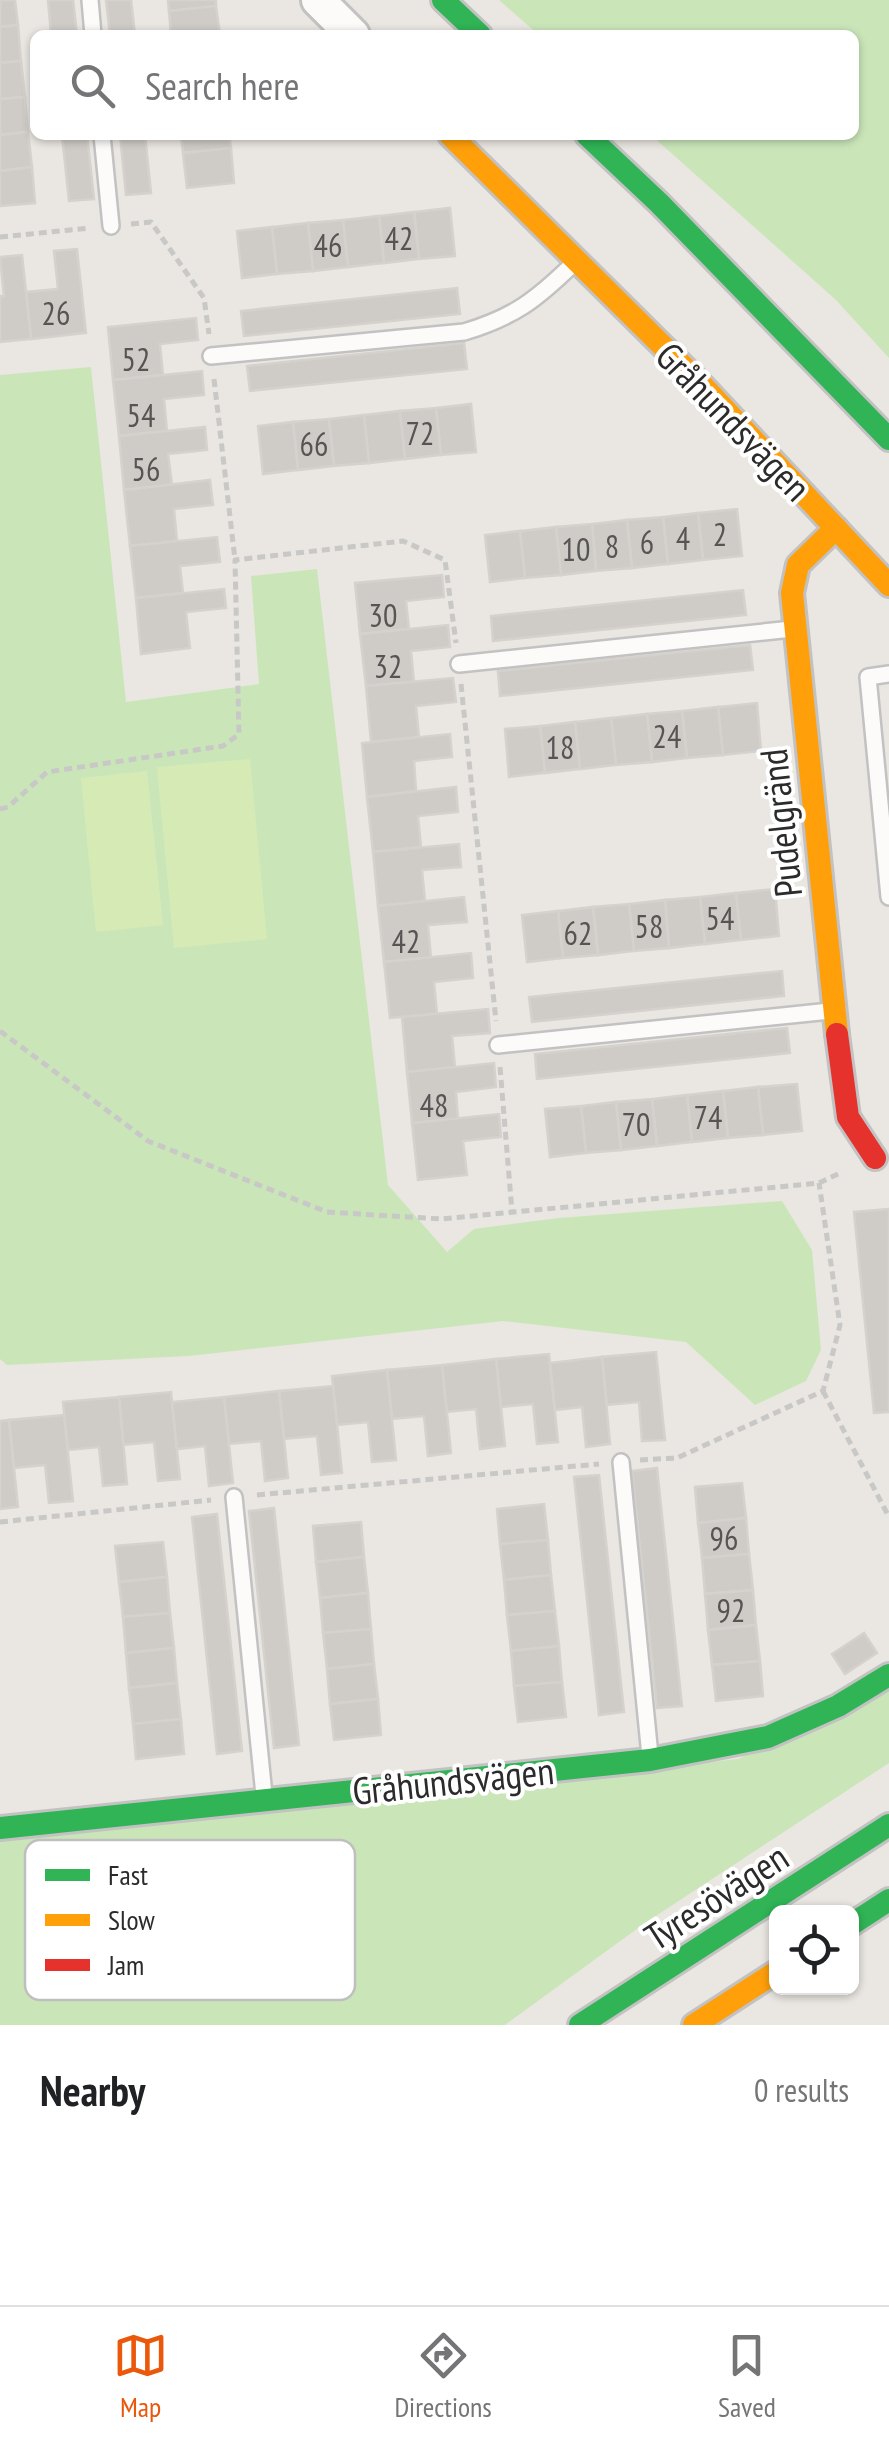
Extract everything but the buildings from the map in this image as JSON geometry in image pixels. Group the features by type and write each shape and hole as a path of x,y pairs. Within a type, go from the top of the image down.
{"street":[{"path":"318,0 348,30"},
{"path":"443,0 475,30"},
{"name":"Gråhundsvägen","path":"455,140 701,384 889,585"},
{"path":"592,140 660,203 889,439"},
{"name":"Pudelgränd","path":"836,528 798,565 792,593 848,1117 874,1158"},
{"name":"Gråhundsvägen","path":"0,1828 650,1760 768,1737 838,1706 889,1675"},
{"name":"Tyresövägen","path":"580,2025 889,1826"},
{"path":"859,1919 889,1900"},
{"path":"694,2025 769,1977"}],"lane":[{"path":"90,0 93,30"},
{"path":"102,140 111,226"},
{"path":"211,356 464,332 496,322 538,298 576,262"},
{"path":"459,664 796,629"},
{"path":"889,674 868,677 889,897"},
{"path":"498,1044 834,1010"},
{"path":"621,1462 650,1760"},
{"path":"234,1497 265,1800"}],"path":[{"path":"0,237 151,222 204,298 235,560 239,734 223,746 47,772 8,807 0,809"},
{"path":"235,560 403,541 445,560 459,664 512,1212"},
{"path":"0,1031 148,1142 328,1212 441,1220 819,1183 874,1158"},
{"path":"819,1183 840,1325 823,1391 889,1517"},
{"path":"0,1522 677,1458 823,1391"}],"green space":[{"path":"499,0 889,0 889,358 836,300 657,140 859,140 859,30 533,30"},
{"path":"91,367 126,702 259,684 251,576 317,569 388,1185 447,1252 474,1229 559,1218 782,1201 812,1250 821,1350 806,1381 755,1405 686,1342 503,1321 189,1356 7,1365 0,1359 0,375"},
{"path":"250,759 267,939 174,948 157,767"},
{"path":"147,771 163,925 96,932 81,778"},
{"path":"889,1684 889,1763 645,1923 505,2025 0,2025 0,1840 738,1759"}],"traffic: fast":[{"path":"443,0 475,30"},
{"path":"592,140 889,439"},
{"path":"0,1828 650,1760 768,1737 838,1706 889,1675"},
{"path":"580,2025 889,1825"},
{"path":"859,1919 889,1900"}],"traffic: slow":[{"path":"455,140 701,384 889,585"},
{"path":"836,528 798,565 792,593 837,1034"},
{"path":"694,2025 769,1977"}],"traffic: jam":[{"path":"837,1034 848,1117 875,1158"}]}
